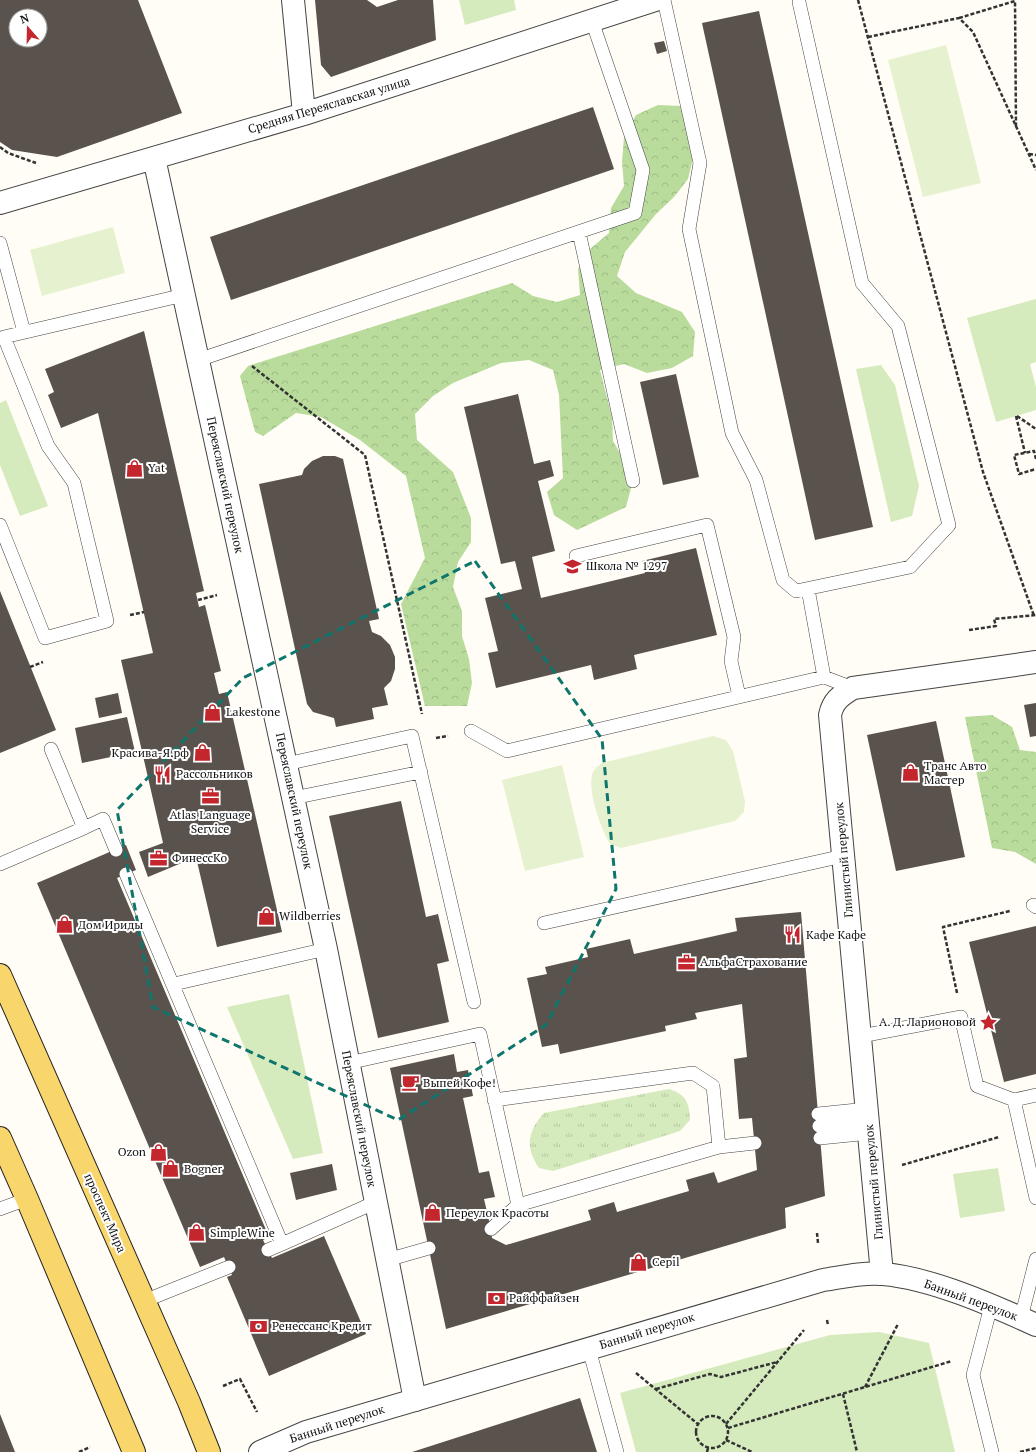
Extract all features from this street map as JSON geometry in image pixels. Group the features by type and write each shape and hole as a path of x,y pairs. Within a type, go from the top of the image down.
{"main road":[{"name":"проспект Мира","path":"0,975 209,1452"},
{"path":"0,1138 27,1198 134,1452"}],"street":[{"path":"293,0 304,114"},
{"name":"Средняя Переяславская улица","path":"0,203 304,114 592,20 641,2"},
{"name":"Переяславский переулок","path":"154,158 326,949 415,1400"},
{"name":"Глинистый переулок","path":"882,1274 869,1121 830,715 833,704 840,696 853,688 1036,662"},
{"name":"Банный переулок","path":"260,1452 306,1432 794,1287 830,1279 882,1274 911,1278 942,1288 1029,1321"}],"lane":[{"path":"664,0 700,163 689,228 732,433 756,480 783,580 796,591 910,567 948,525 898,326 862,283 799,2"},
{"path":"198,360 634,213 643,170 592,20"},
{"path":"579,232 633,481"},
{"path":"0,243 24,332"},
{"path":"0,525 45,638 106,620 74,483 48,446 2,338 184,295"},
{"path":"576,556 707,525 734,637 731,661 739,696"},
{"path":"808,589 824,677"},
{"path":"471,730 506,751 824,677 853,688"},
{"path":"286,764 412,736 474,1002"},
{"path":"51,749 84,828"},
{"path":"293,798 421,772"},
{"path":"0,864 103,819 116,850"},
{"path":"544,923 844,856"},
{"path":"126,874 174,984 282,1244"},
{"path":"174,984 326,949"},
{"path":"861,1036 962,1017 977,1086 1014,1100 1036,1095"},
{"path":"348,1063 480,1034 518,1205"},
{"path":"494,1100 693,1073 713,1086 719,1147"},
{"path":"1014,1100 1036,1198"},
{"path":"869,1121 819,1126 869,1121"},
{"path":"490,1229 518,1205 719,1147 755,1143"},
{"path":"0,1209 27,1198"},
{"path":"268,1250 376,1202"},
{"path":"387,1260 429,1248"},
{"path":"1029,1321 1036,1259"},
{"path":"144,1301 229,1266"},
{"path":"991,1306 973,1375 992,1452"},
{"path":"588,1349 617,1452"}],"path":[{"path":"858,0 983,472 1035,616 994,619 996,626 969,630"},
{"path":"868,37 960,18 1016,0 1016,130"},
{"path":"960,18 974,32 1016,130 1036,170"},
{"path":"0,147 8,153 39,164"},
{"path":"1028,154 1036,154"},
{"path":"232,349 365,455 422,717 412,736"},
{"path":"1025,453 1016,416 1036,429"},
{"path":"1036,459 1034,451 1014,455 1019,474 1036,469"},
{"path":"198,600 217,595"},
{"path":"962,1017 943,928 1034,906"},
{"path":"902,1164 1021,1131"},
{"path":"816,1233 818,1244"},
{"path":"827,1320 828,1325"},
{"path":"864,1387 898,1324"},
{"path":"726,1424 804,1330"},
{"path":"728,1428 979,1354"},
{"path":"656,1389 710,1374 721,1377 777,1362"},
{"path":"636,1373 699,1425"},
{"path":"224,1386 240,1379 257,1412"},
{"path":"843,1394 857,1452"},
{"path":"717,1416 726,1424 728,1428 726,1440 724,1444 717,1448 708,1448 701,1444 696,1437 696,1428 700,1421 708,1417 717,1416"},
{"path":"726,1440 752,1452"},
{"path":"79,1452 90,1447"},
{"path":"707,1452 708,1448"},
{"path":"1020,1452 1036,1448"}],"highlighted area":[{"path":"475,561 602,739 616,889 546,1025 398,1120 153,1007 117,810 243,678"}],"green space":[{"path":"459,0 514,0 516,10 465,25"},
{"path":"946,45 981,183 923,197 888,60"},
{"path":"658,105 682,106 694,154 688,179 674,197 656,214 625,252 617,276 636,293 682,312 695,332 693,356 672,368 647,373 624,364 600,370 612,417 613,441 625,462 632,484 626,507 577,530 554,515 547,492 563,478 559,395 553,370 529,360 501,363 453,383 433,396 415,414 417,440 453,472 471,518 471,542 458,562 453,587 462,611 462,636 469,659 472,683 467,706 425,706 401,604 425,558 406,476 360,440 321,417 296,413 263,436 255,432 240,376 248,366 512,283 533,296 557,302 580,295 578,269 590,249 609,233 611,208 624,186 622,162 624,137 636,115"},
{"path":"113,227 125,273 42,296 30,250"},
{"path":"1036,299 1036,362 1030,364 1036,387 1036,410 996,422 967,318"},
{"path":"881,365 895,385 919,486 912,516 891,522 856,369"},
{"path":"6,400 48,506 20,516 0,465 0,403"},
{"path":"992,715 1012,727 1020,750 1036,752 1036,864 1015,852 992,848 965,717"},
{"path":"713,736 726,740 733,751 745,801 744,812 735,821 621,848 610,844 599,819 591,788 591,779 596,768 602,763"},
{"path":"562,765 584,857 525,871 502,780"},
{"path":"289,994 323,1153 293,1159 227,1007"},
{"path":"669,1089 680,1094 688,1104 690,1120 680,1131 553,1171 539,1168 534,1160 530,1146 531,1133 538,1120 544,1113"},
{"path":"998,1168 1005,1211 960,1218 953,1174"},
{"path":"879,1332 929,1343 955,1452 636,1452 620,1393 830,1335"}],"building":[{"path":"0,0 138,0 182,113 57,157 12,150 0,142"},
{"path":"315,0 367,0 377,7 398,0 433,0 436,40 331,77 321,65"},
{"path":"759,11 873,527 815,540 702,23"},
{"path":"664,41 667,51 657,54 654,43"},
{"path":"593,107 614,169 231,300 210,237"},
{"path":"144,331 204,591 196,593 199,607 205,605 221,671 214,673 219,694 227,692 282,932 217,947 196,857 148,877 139,852 163,843 121,660 153,653 98,413 61,428 48,395 54,392 45,369"},
{"path":"676,374 699,477 663,485 640,382"},
{"path":"518,394 534,464 550,460 554,476 538,481 555,551 532,557 541,598 645,573 642,561 696,548 717,635 634,655 637,669 594,680 591,665 496,688 488,653 498,651 485,598 522,589 515,561 501,564 464,407"},
{"path":"323,456 335,456 343,459 379,619 369,621 372,632 381,636 390,645 395,657 395,669 391,681 384,688 388,705 372,708 374,719 336,727 334,718 313,712 307,704 259,484 302,475 304,469 312,461"},
{"path":"0,591 56,730 0,753"},
{"path":"118,693 122,713 99,718 95,698"},
{"path":"1036,703 1036,736 1030,737 1024,705"},
{"path":"127,717 135,752 82,763 75,728"},
{"path":"936,721 965,857 896,871 867,735"},
{"path":"401,801 426,917 438,914 449,961 437,964 449,1022 378,1038 329,816"},
{"path":"126,845 136,870 117,878 269,1237 263,1240 272,1258 324,1236 366,1334 269,1376 227,1277 232,1275 224,1257 200,1267 37,883"},
{"path":"801,912 825,1196 785,1208 786,1228 446,1329 390,1068 454,1054 457,1072 468,1070 473,1096 463,1098 479,1173 489,1171 495,1197 484,1199 492,1238 506,1245 591,1220 588,1210 614,1202 617,1212 689,1191 686,1180 714,1172 718,1183 757,1170 752,1118 739,1119 734,1059 747,1057 742,1004 695,1013 697,1019 665,1026 666,1031 560,1054 558,1044 542,1047 527,978 547,974 545,967 588,957 586,949 630,939 634,954 737,931 735,918"},
{"path":"1036,926 1036,1074 1004,1082 969,942"},
{"path":"332,1164 337,1190 296,1200 290,1173"},
{"path":"580,1398 597,1452 412,1452"},
{"path":"0,1414 15,1452 0,1452"}],"place":[{"name":"Yat","path":"135,468"},
{"name":"Школа № 1297","path":"573,566"},
{"name":"Lakestone","path":"213,712"},
{"name":"Красива-Я.рф","path":"202,753"},
{"name":"Транс Авто Мастер","path":"911,773"},
{"name":"Рассольников","path":"163,774"},
{"name":"Atlas Language Service","path":"210,796"},
{"name":"ФинессКо","path":"159,858"},
{"name":"Wildberries","path":"266,916"},
{"name":"Дом Ириды","path":"65,925"},
{"name":"Кафе Кафе","path":"793,935"},
{"name":"АльфаСтрахование","path":"687,962"},
{"name":"А. Д. Ларионовой","path":"989,1022"},
{"name":"Выпей Кофе!","path":"410,1083"},
{"name":"Ozon","path":"159,1152"},
{"name":"Bogner","path":"171,1169"},
{"name":"Переулок Красоты","path":"433,1213"},
{"name":"SimpleWine","path":"197,1233"},
{"name":"Cepil","path":"639,1262"},
{"name":"Райффайзен","path":"496,1298"},
{"name":"Ренессанс Кредит","path":"259,1326"}]}
